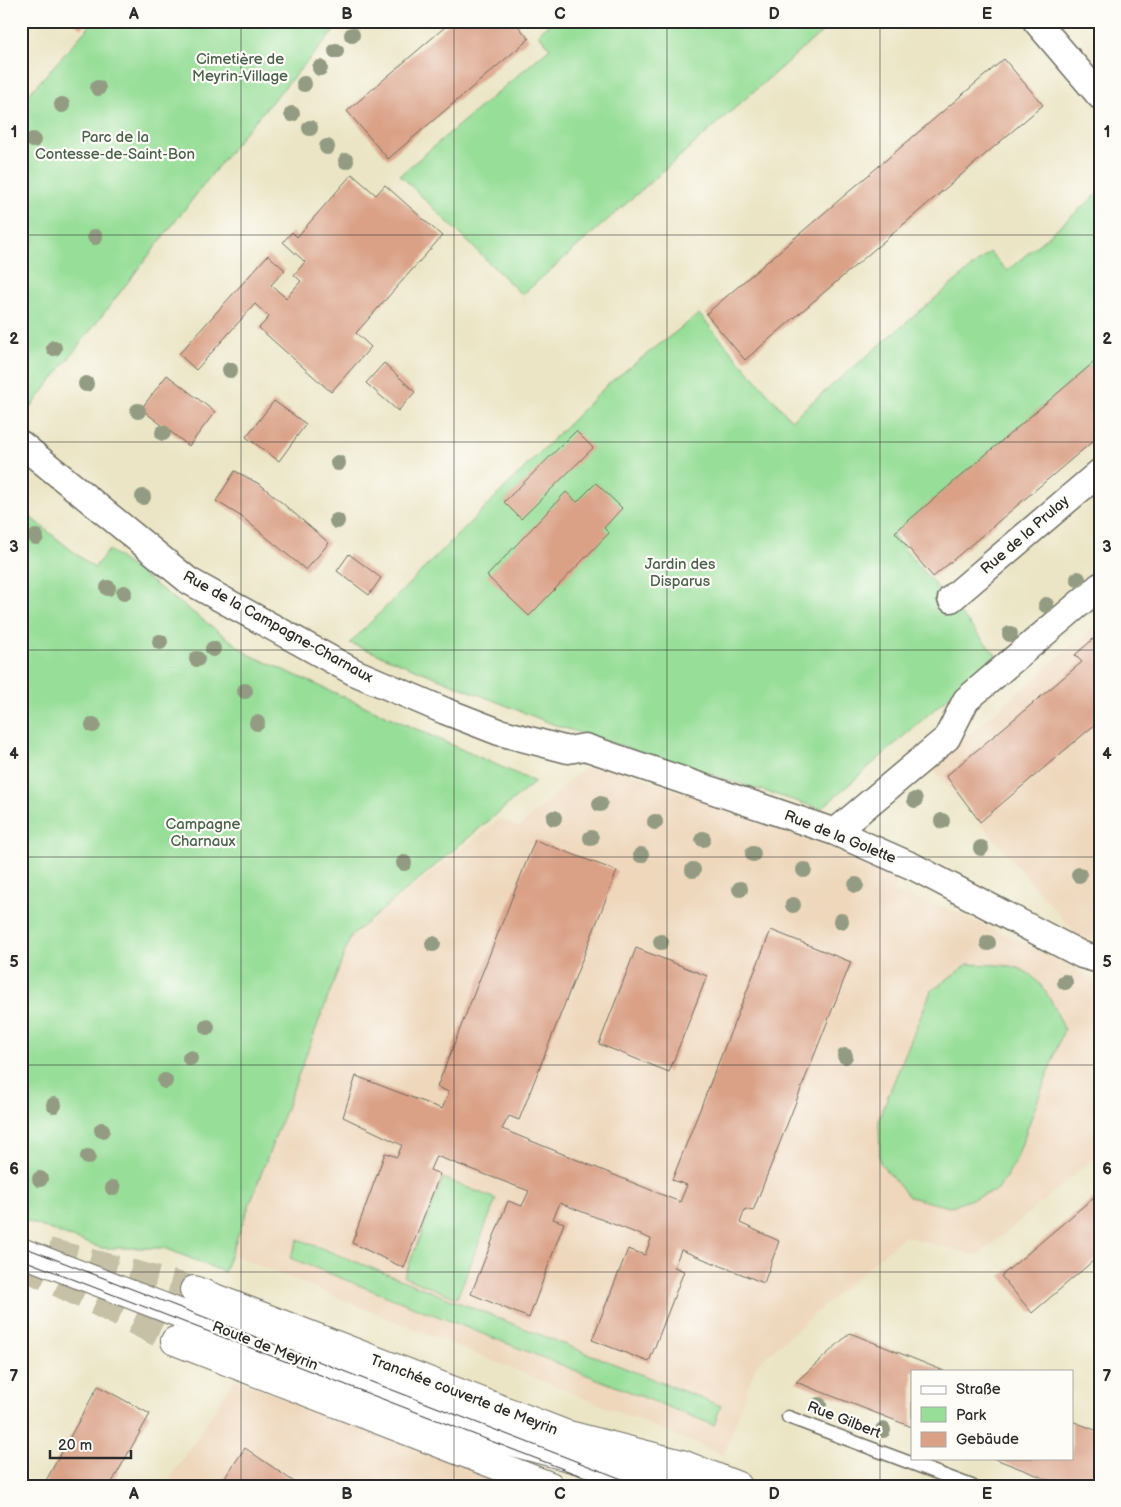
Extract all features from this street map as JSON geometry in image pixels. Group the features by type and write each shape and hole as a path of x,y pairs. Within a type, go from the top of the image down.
{"main road":[{"name":"Route de Meyrin","path":"21,1252 509,1441"},
{"name":"Tranchée couverte de Meyrin","path":"194,1290 565,1434 682,1464 738,1486"},
{"path":"175,1342 550,1486"},
{"path":"509,1441 595,1486"},
{"path":"509,1441 676,1486"}],"street":[{"path":"1036,21 1100,96"},
{"name":"Rue de la Campagne-Charnaux","path":"21,444 189,581 354,672 499,732 568,750"},
{"name":"Rue de la Prulay","path":"951,599 1100,472"},
{"path":"835,832 947,738 966,700 1100,586"},
{"name":"Rue de la Golette","path":"568,750 585,748 835,832 914,867 1082,954 1100,960"}],"lane":[{"name":"Rue Gilbert","path":"788,1417 972,1486"}],"shaded area":[{"path":"1100,621 1100,933 1085,945 932,767"},
{"path":"594,759 899,875 893,892 956,912 1054,957 1100,983 1100,1153 978,1256 904,1236 756,1365 724,1455 231,1254 351,936 500,819 519,827"},
{"path":"235,1379 517,1486 165,1486"}],"green space":[{"name":"Parc de la Contesse-de-Saint-Bon","path":"94,21 343,21 244,133 27,412 21,407 21,90 28,95"},
{"path":"552,21 834,21 522,295 400,175 550,48 538,34"},
{"name":"Jardin des Disparus","path":"1100,192 1100,357 892,535 996,655 821,809 555,725 350,643 608,384 699,314 791,420 990,252 1007,271"},
{"name":"Campagne Charnaux","path":"21,510 94,568 109,550 250,655 535,782 351,936 224,1272 165,1248 101,1248 21,1219"},
{"path":"968,964 1015,967 1033,977 1046,992 1064,1029 1015,1162 998,1190 949,1207 909,1197 880,1163 879,1118 931,991"},
{"path":"443,1178 496,1199 457,1298 404,1277"},
{"path":"298,1239 721,1406 714,1425 290,1258"}],"building":[{"path":"72,21 88,21 81,29"},
{"path":"452,21 514,21 529,39 388,159 347,111"},
{"path":"1004,59 1043,105 745,360 706,314"},
{"path":"352,174 376,195 385,185 442,236 356,333 371,347 331,392 259,328 269,317 255,304 196,370 179,354 268,255 285,270 271,285 286,298 301,281 294,275 305,262 283,242 292,232 297,237"},
{"path":"1100,357 1100,435 933,577 895,532"},
{"path":"384,363 415,392 398,411 366,383"},
{"path":"167,375 215,412 189,446 141,409"},
{"path":"274,401 306,424 279,461 246,437"},
{"path":"576,431 593,448 521,519 504,502"},
{"path":"235,471 261,485 329,543 306,570 242,517 216,501"},
{"path":"596,483 622,508 604,528 609,533 529,616 487,576 566,492 577,502"},
{"path":"349,554 381,578 369,595 337,571"},
{"path":"1100,633 1100,724 1098,722 980,822 946,776 1082,662 1075,655"},
{"path":"535,840 617,871 519,1120 509,1116 502,1129 680,1202 687,1185 672,1180 771,930 851,962 753,1211 745,1209 740,1223 779,1241 764,1283 681,1250 674,1267 684,1271 649,1362 592,1340 628,1249 645,1255 651,1239 560,1203 553,1219 564,1223 529,1318 471,1294 508,1201 522,1206 529,1191 436,1156 430,1170 440,1174 404,1268 352,1243 385,1153 397,1157 402,1145 343,1117 356,1076 442,1109 449,1092 437,1087"},
{"path":"636,948 707,976 669,1072 599,1044"},
{"path":"1100,1192 1100,1255 1032,1313 1001,1276"},
{"path":"850,1333 942,1370 911,1370 911,1427 796,1382"},
{"path":"98,1386 150,1414 110,1486 43,1486"},
{"path":"1074,1422 1100,1432 1100,1486 1064,1486 998,1460 1074,1460"},
{"path":"245,1448 300,1486 219,1486"}],"tunnel":[{"path":"48,1252 194,1290"},
{"path":"21,1264 175,1341"}],"tram line":[{"path":"21,1246 640,1486"},
{"path":"21,1259 607,1486"}],"park label":[{"name":"Cimetière de Meyrin-Village","path":"240,68"}]}
